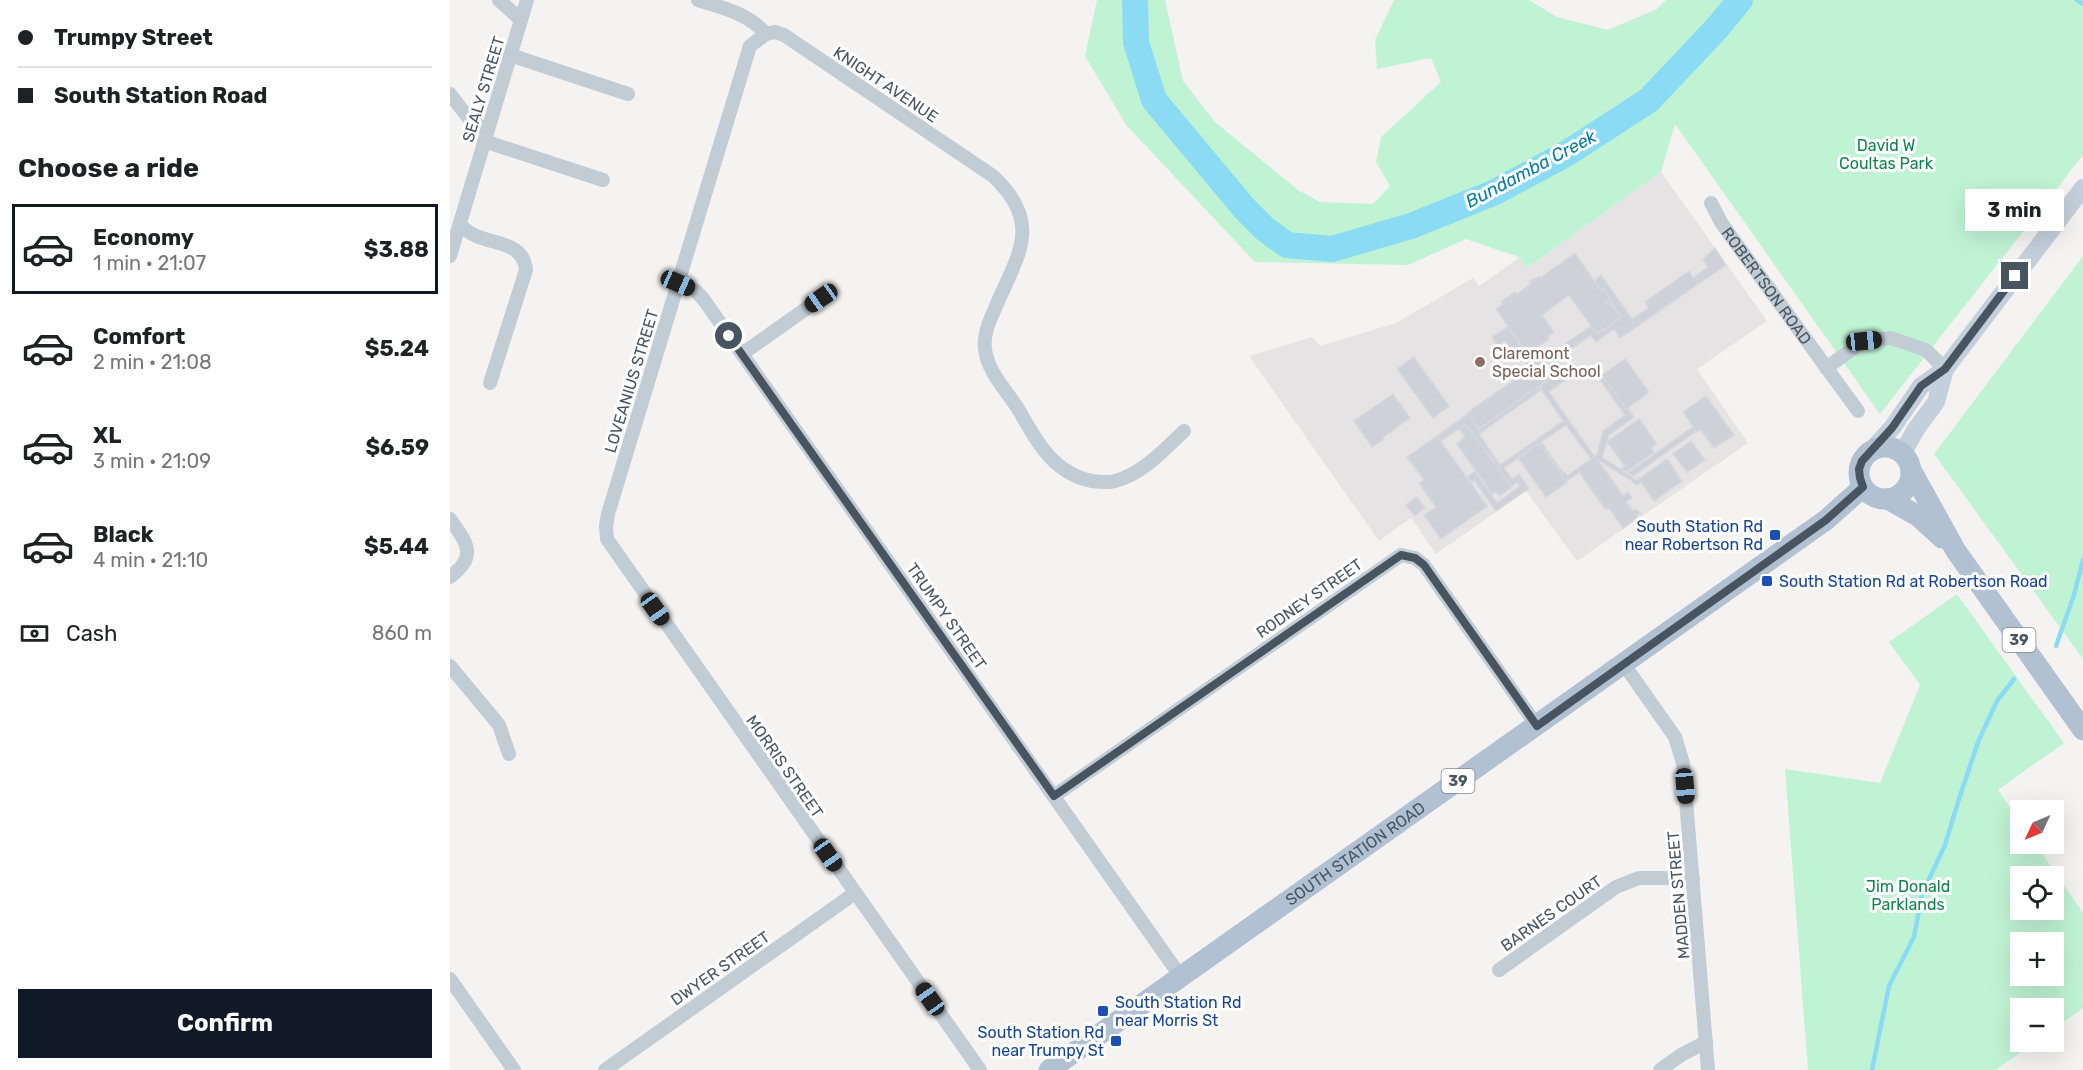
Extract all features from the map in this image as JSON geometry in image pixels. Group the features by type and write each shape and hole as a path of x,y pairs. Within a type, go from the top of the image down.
{"main road":[{"path":"1863,487 1859,469 1862,461 1892,428 1921,386 1945,369 2083,188"},
{"path":"1888,499 1896,497 1908,486 1907,462 1916,429 1936,402 1945,369"},
{"path":"1868,454 1885,447 1894,449 1907,462"},
{"name":"39","path":"1907,462 1956,551 2083,730"},
{"name":"39","path":"1863,487 1878,499 1888,499 1918,516 1956,551"},
{"name":"SOUTH STATION ROAD","path":"1049,1070 1826,520 1863,487"}],"street":[{"path":"499,0 521,21"},
{"name":"SEALY STREET","path":"451,250 527,0"},
{"name":"KNIGHT AVENUE","path":"698,0 748,17 765,34 775,32 784,35 993,176 1008,191 1017,204 1024,234 1020,251 989,321 985,336 985,351 990,369 1046,453 1061,468 1078,478 1114,482 1158,456 1184,431"},
{"name":"LOVEANIUS STREET","path":"607,539 608,514 750,46 765,34"},
{"path":"510,55 628,94"},
{"path":"450,94 486,136 603,180"},
{"name":"ROBERTSON ROAD","path":"1711,202 1722,224 1858,411"},
{"path":"460,224 469,234 516,249 525,260 526,270 523,281 490,383"},
{"name":"TRUMPY STREET","path":"678,283 696,291 742,354 1181,977"},
{"path":"742,354 821,298"},
{"path":"1826,368 1864,341 1891,338 1926,350 1945,369"},
{"path":"450,519 468,550 467,558 461,569 450,577"},
{"name":"MORRIS STREET","path":"607,539 980,1070"},
{"name":"RODNEY STREET","path":"1054,796 1401,555 1415,558 1424,565 1537,726"},
{"name":"MADDEN STREET","path":"1623,663 1675,737 1683,763 1708,1070"},
{"path":"450,666 499,725 509,754"},
{"name":"BARNES COURT","path":"1499,970 1616,887 1639,878 1693,878"},
{"name":"DWYER STREET","path":"605,1070 855,893"},
{"path":"450,979 514,1070"},
{"path":"1660,1070 1681,1055 1706,1042"}],"shaded area":[{"name":"Claremont Special School","path":"1661,172 1767,321 1697,369 1748,443 1577,561 1526,491 1436,554 1411,518 1379,541 1249,356 1312,337 1320,346 1396,323 1473,278 1479,286 1520,257 1527,268"}],"green space":[{"name":"David W Coultas Park","path":"1097,0 1165,0 1183,81 1215,122 1298,190 1320,202 1373,204 1390,186 1376,162 1381,137 1441,82 1431,58 1377,69 1375,40 1394,0 1529,0 1557,17 1608,30 1657,9 1666,0 2083,0 2083,155 1880,414 1675,124 1661,172 1527,268 1519,257 1466,239 1408,265 1255,262 1127,126 1085,56"},
{"path":"2083,256 2083,659 1934,454"},
{"name":"Jim Donald Parklands","path":"1957,594 2064,743 1998,790 2010,807 2010,854 2043,854 2051,866 2010,866 2010,920 2064,920 2064,885 2083,913 2083,1008 2064,1022 2064,998 2010,998 2010,1052 2021,1052 1996,1070 1808,1070 1785,769 1880,783 1920,685 1889,642"}],"building":[{"path":"1715,248 1726,265 1620,338 1614,329 1596,342 1591,335 1557,359 1563,368 1566,366 1573,375 1549,392 1594,456 1597,455 1603,431 1625,415 1599,378 1603,376 1634,417 1609,435 1602,457 1641,482 1636,485 1594,457 1591,459 1566,425 1541,442 1563,473 1565,472 1567,476 1577,469 1580,472 1566,481 1539,443 1504,468 1512,479 1519,474 1529,488 1496,511 1474,480 1471,483 1467,477 1475,471 1497,503 1520,486 1517,482 1511,487 1497,467 1563,421 1539,386 1557,374 1546,358 1531,369 1521,355 1518,357 1505,341 1498,346 1492,337 1508,327 1532,360 1549,348 1552,353 1591,326 1597,334 1621,317 1611,303 1607,305 1605,303 1611,299 1594,281 1601,275 1632,319 1649,308 1645,302 1689,271 1693,278 1708,267 1703,259"},
{"path":"1575,253 1601,291 1604,289 1611,299 1605,303 1607,305 1611,303 1621,317 1597,334 1569,295 1542,315 1554,332 1547,337 1549,339 1526,352 1496,309 1503,304 1501,302 1515,292 1517,294 1531,284 1529,282 1539,276 1540,278"},
{"path":"1414,357 1449,406 1433,418 1397,369"},
{"path":"1546,358 1557,374 1479,429 1467,413"},
{"path":"1625,359 1649,392 1626,409 1602,375"},
{"path":"1539,386 1541,390 1479,434 1500,465 1497,467 1466,424 1441,441 1437,436 1468,414 1479,429"},
{"path":"1393,394 1410,418 1372,447 1354,421"},
{"path":"1706,396 1734,435 1714,448 1701,430 1697,432 1683,412"},
{"path":"1639,419 1657,444 1651,448 1654,452 1626,472 1621,469 1625,466 1607,442"},
{"path":"1466,424 1512,487 1499,496 1496,491 1492,494 1457,444 1465,437 1459,429"},
{"path":"1693,427 1696,431 1633,476 1628,473"},
{"path":"1437,436 1487,506 1441,539 1424,515 1436,507 1419,483 1424,480 1407,457"},
{"path":"1691,441 1705,460 1687,472 1673,454"},
{"path":"1539,443 1567,482 1546,497 1518,458"},
{"path":"1594,457 1623,496 1628,492 1632,497 1626,502 1633,511 1636,509 1640,513 1623,528 1609,508 1606,510 1577,469"},
{"path":"1667,459 1682,481 1654,501 1639,479"},
{"path":"1417,497 1425,508 1415,516 1406,505"}],"waterway":[{"name":"Bundamba Creek","path":"1135,0 1136,42 1154,100 1245,209 1265,229 1287,245 1332,249 1411,226 1493,193 1566,154 1649,100 1717,28 1740,0"},
{"path":"2077,0 2083,4"},
{"path":"2056,646 2074,595 2083,560"},
{"path":"1872,1070 1889,986 1914,937 1922,894 1945,845 1978,742 1997,701 2014,679"}],"place":[{"name":"Claremont Special School","path":"1480,362"},
{"name":"South Station Rd near Robertson Rd","path":"1775,535"},
{"name":"South Station Rd at Robertson Road","path":"1767,581"},
{"name":"South Station Rd near Morris St","path":"1103,1011"},
{"name":"South Station Rd near Trumpy St","path":"1116,1041"}],"route":[{"path":"729,336 1054,796 1401,555 1415,558 1424,565 1537,726 1826,520 1863,487 1859,469 1862,461 1892,428 1921,386 1945,369 2015,276"}]}
